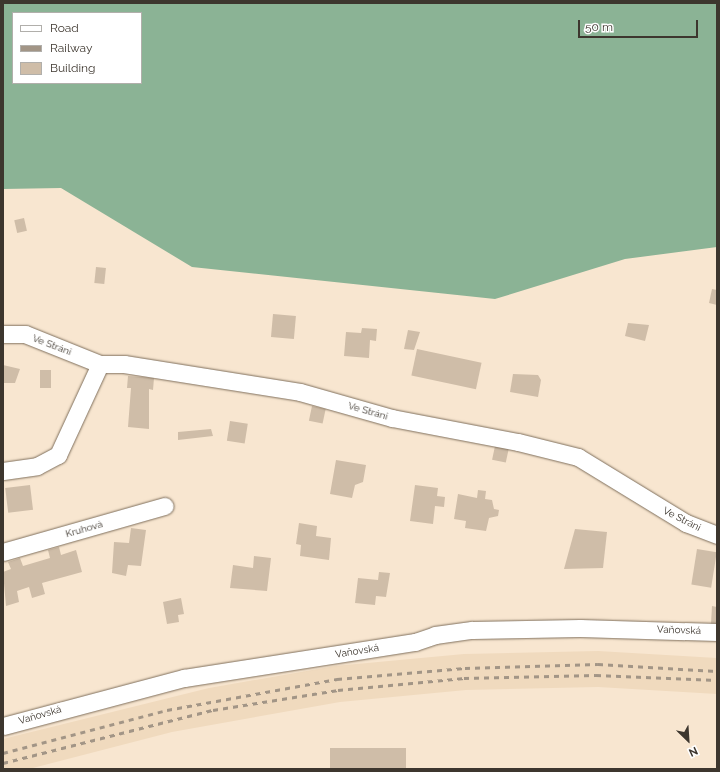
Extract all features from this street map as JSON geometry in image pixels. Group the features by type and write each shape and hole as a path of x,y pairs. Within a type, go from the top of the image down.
{"street":[{"name":"Ve Stráni","path":"3,334 25,334 100,364 124,364 300,392 392,418 518,442 578,457 686,523 717,535"},
{"path":"3,471 37,466 58,455 100,364"},
{"name":"Kruhová","path":"3,552 165,506"},
{"name":"Vaňovská","path":"3,726 184,678 415,642 435,635 472,630 580,628 717,632"}],"shaded area":[{"path":"598,651 717,658 717,694 598,687 466,690 340,702 172,732 29,769 3,769 3,739 209,688 335,666 464,654"}],"green space":[{"path":"3,3 717,3 717,247 625,259 495,299 192,267 61,188 3,189"}],"building":[{"path":"24,218 27,231 17,233 14,220"},
{"path":"96,267 106,268 104,284 94,283"},
{"path":"712,289 717,290 717,305 709,303"},
{"path":"273,314 296,316 294,339 271,337"},
{"path":"628,323 649,325 645,341 625,336"},
{"path":"362,328 377,329 376,341 370,340 369,358 344,356 346,332 361,333"},
{"path":"408,330 420,332 414,350 404,349"},
{"path":"417,349 482,363 476,389 411,375"},
{"path":"3,365 20,369 15,383 3,383"},
{"path":"40,370 51,370 51,388 40,388"},
{"path":"513,374 538,375 541,380 538,397 510,392"},
{"path":"128,376 154,378 153,390 149,389 149,429 128,427 131,388 127,388"},
{"path":"312,406 326,409 323,424 309,421"},
{"path":"230,421 248,424 245,444 227,441"},
{"path":"211,429 213,436 178,440 178,432"},
{"path":"495,446 509,449 506,463 492,460"},
{"path":"336,460 366,465 363,482 355,485 352,498 330,494"},
{"path":"30,485 33,510 8,513 5,488"},
{"path":"415,485 438,488 437,496 445,497 444,507 435,506 433,524 410,521"},
{"path":"478,490 486,491 485,499 492,500 494,509 499,510 498,516 489,518 486,531 465,528 466,521 454,519 458,494 477,498"},
{"path":"299,523 317,526 316,536 331,538 329,560 300,556 301,545 296,544"},
{"path":"131,528 146,530 141,566 128,565 126,576 112,573 114,542 129,543"},
{"path":"575,529 607,532 603,568 564,569"},
{"path":"59,547 61,555 76,550 82,572 42,583 45,594 32,598 29,587 17,591 19,602 6,606 3,572 11,569 8,562 20,558 23,566 50,558 48,550"},
{"path":"697,549 717,552 711,588 691,585"},
{"path":"254,556 271,558 267,591 230,588 233,565 253,568"},
{"path":"379,572 390,573 386,597 376,596 375,605 355,603 358,578 378,580"},
{"path":"181,598 184,614 178,615 179,622 167,624 163,602"},
{"path":"712,606 717,607 717,624 711,624"},
{"path":"330,748 406,748 406,769 330,769"}],"railway":[{"path":"3,753 167,710 337,679 465,668 598,664 717,671"},
{"path":"3,763 213,710 338,690 464,678 596,675 717,680"}]}
